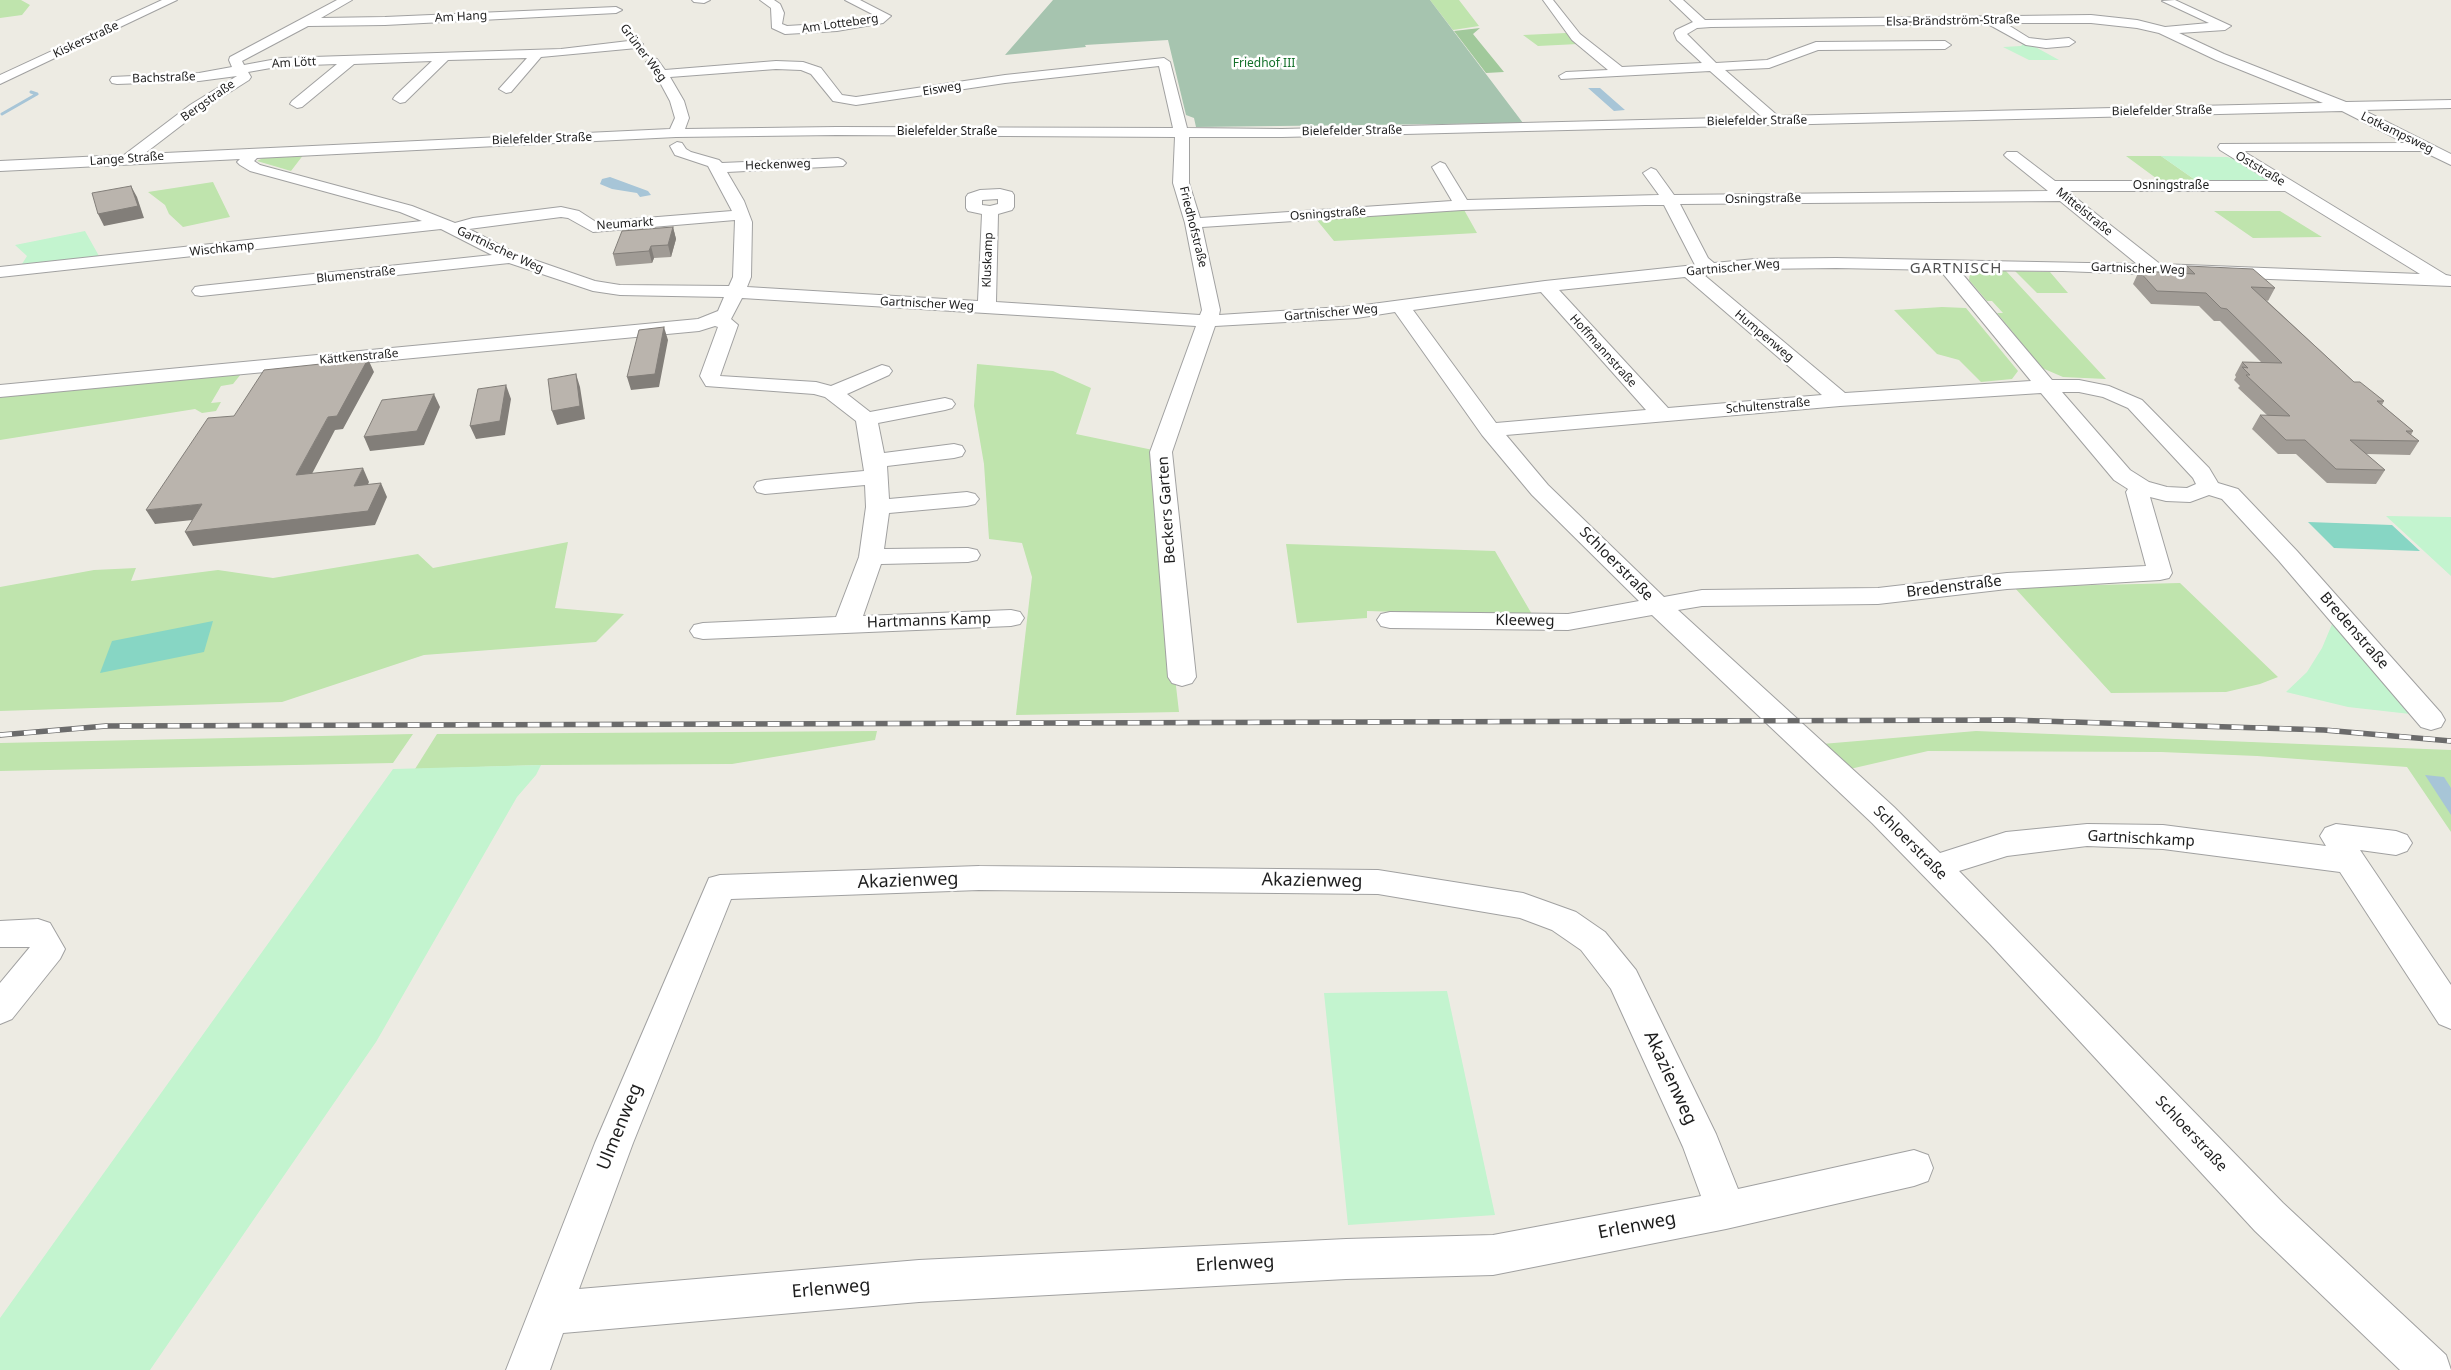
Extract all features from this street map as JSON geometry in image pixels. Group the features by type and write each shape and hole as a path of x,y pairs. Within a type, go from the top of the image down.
{"street":[{"name":"Kiskerstraße","path":"0,80 171,0"},
{"name":"Bergstraße","path":"129,159 195,108 244,77 234,60 346,0"},
{"path":"698,0 704,0"},
{"name":"Am Lotteberg","path":"766,0 776,6 778,13 776,25 785,30"},
{"name":"Am Lotteberg","path":"768,34 785,30 837,27 879,20 885,16 851,0"},
{"path":"1676,0 1702,24"},
{"path":"1548,1 1576,37 1615,69 1621,71"},
{"path":"2164,30 2225,26 2168,1"},
{"path":"2027,10 2044,20"},
{"path":"1859,11 1874,21"},
{"name":"Am Hang","path":"307,22 620,15"},
{"name":"Grüner Weg","path":"620,15 637,44 662,74 677,101 682,118 676,140"},
{"path":"1992,20 2026,41 2046,44 2069,42"},
{"name":"Elsa-Brändström-Straße","path":"1775,121 1714,68 1680,36 1680,33 1688,27 1702,24 2114,20 2164,30 2220,57 2343,106"},
{"name":"Am Lött","path":"239,68 282,62 537,54 637,44"},
{"path":"1580,88 1561,72 1615,73 1621,71 1769,64 1816,46 1945,45"},
{"path":"506,89 537,54"},
{"path":"400,99 444,57"},
{"name":"Am Lött","path":"297,104 350,60"},
{"name":"Eisweg","path":"662,74 776,65 803,66 816,71 838,98 856,101 1005,79 1164,62 1181,133"},
{"name":"Bachstraße","path":"117,80 199,77 239,68"},
{"name":"Bielefelder Straße","path":"254,153 676,140 712,137 1416,130 2451,104"},
{"name":"Lotkampsweg","path":"2343,106 2451,160"},
{"name":"Friedhofstraße","path":"1181,133 1181,183 1193,223 1211,310 1208,321"},
{"path":"712,137 714,164 742,216 744,246 742,277 726,314 717,320"},
{"name":"Heckenweg","path":"676,140 680,152 714,164 838,163"},
{"name":"Oststraße","path":"2426,147 2225,147 2448,283"},
{"path":"2426,147 2451,147"},
{"name":"Lange Straße","path":"0,166 254,153"},
{"name":"Gartnischer Weg","path":"254,153 245,162 255,168 406,208 448,226 511,258 576,281 620,290 734,292 1208,321 1348,313 1545,286 1755,264 2155,269 2448,283"},
{"name":"Mittelstraße","path":"2012,156 2155,269"},
{"path":"1440,167 1462,205"},
{"path":"1651,173 1670,200 1700,261 1710,269"},
{"name":"Osningstraße","path":"1193,223 1462,205 2290,186"},
{"name":"Kluskamp","path":"983,307 987,302 990,211"},
{"name":"Neumarkt","path":"448,226 561,212 573,214 593,227 742,216"},
{"name":"Wischkamp","path":"0,272 433,226 448,226"},
{"name":"Blumenstraße","path":"201,291 511,258"},
{"path":"1945,265 2046,386 2122,476 2141,487 2179,496 2190,495 2207,487 2207,480 2201,473 2135,404 2109,392 2094,388 2046,386"},
{"name":"Humpenweg","path":"1689,272 1840,400"},
{"name":"Hoffmannstraße","path":"1545,286 1662,415"},
{"name":"Schloerstraße","path":"1401,307 1490,430 1540,490 1658,606 1883,815 2009,942 2269,1217 2431,1370"},
{"path":"717,320 728,325 710,376 711,380 718,384 798,385 832,393 866,420 945,404"},
{"name":"Kättkenstraße","path":"0,392 689,326 717,320"},
{"name":"Beckers Garten","path":"1182,677 1162,452 1208,321"},
{"path":"832,393 882,370"},
{"name":"Schultenstraße","path":"1490,430 1840,400 2046,386"},
{"name":"Hartmanns Kamp","path":"847,624 871,557 878,507 876,469 866,420"},
{"path":"765,487 876,469 954,451"},
{"name":"Bredenstraße","path":"1658,606 1702,598 1878,596 2007,581 2160,573 2137,492 2141,487"},
{"name":"Bredenstraße","path":"2207,487 2230,494 2288,556 2431,720"},
{"path":"878,507 967,499"},
{"path":"871,557 968,555"},
{"name":"Kleeweg","path":"1390,620 1568,622 1658,606"},
{"name":"Hartmanns Kamp","path":"703,631 1011,618"},
{"name":"Gartnischkamp","path":"1934,867 2006,844 2087,835 2163,837 2350,861"},
{"path":"2396,843 2336,836 2350,861 2451,1014"},
{"name":"Akazienweg","path":"720,887 980,878 1378,882 1523,906 1564,921 1594,941 1624,980 1702,1146 1726,1210"},
{"name":"Ulmenweg","path":"528,1370 614,1143 720,887"},
{"path":"0,934 38,932 48,949 0,1009"},
{"name":"Erlenweg","path":"549,1313 919,1281 1346,1259 1493,1255 1617,1229 1726,1210 1914,1168"}],"green space":[{"path":"0,0 21,0 30,5 22,15 0,18"},
{"name":"Friedhof III","path":"1053,0 1430,0 1523,123 1196,127 1194,118 1186,115 1168,40 1085,45 1086,47 1005,55"},
{"path":"1430,0 1459,0 1479,26 1453,30"},
{"path":"1480,28 1473,34 1504,72 1486,73 1454,31"},
{"path":"1566,33 1578,44 1538,46 1523,35"},
{"path":"2024,43 2030,44 2059,60 2029,60 2003,47 2021,46"},
{"path":"304,154 291,171 257,161 265,157"},
{"path":"2126,156 2161,156 2201,184 2164,184"},
{"path":"2161,156 2227,157 2238,160 2270,179 2265,182 2201,184"},
{"path":"213,182 230,217 183,227 169,214 165,205 148,192"},
{"path":"1463,208 1477,233 1334,241 1316,219"},
{"path":"2214,211 2280,211 2322,237 2253,238"},
{"path":"85,231 99,256 22,264 27,256 15,245"},
{"path":"1978,271 2006,271 2106,379 2063,377 2042,368 1997,313 2003,313 1992,301 1987,301 1969,280 1970,273"},
{"path":"2015,271 2050,272 2068,293 2037,293"},
{"path":"1942,307 1966,308 2018,371 2012,379 1981,382 1959,360 1937,354 1894,310"},
{"path":"977,364 1053,371 1091,388 1076,434 1153,450 1156,513 1179,712 1016,715 1032,577 1022,543 989,539 984,464 974,406"},
{"path":"241,374 233,384 221,386 211,403 221,402 216,411 202,413 195,409 0,440 0,397"},
{"path":"2386,516 2451,517 2451,576"},
{"path":"568,542 555,608 624,614 596,642 424,655 282,702 0,711 0,587 94,570 136,568 131,581 218,570 273,578 418,554 433,568"},
{"path":"1286,544 1495,551 1533,616 1367,611 1367,618 1297,623"},
{"path":"2180,583 2278,677 2260,684 2226,692 2111,693 2014,587"},
{"path":"2335,617 2419,715 2348,707 2286,692 2307,672 2322,648"},
{"path":"877,731 875,740 732,764 541,765 415,769 437,734"},
{"path":"1976,731 2451,750 2451,832 2407,767 2257,756 2161,752 1928,751 1850,769 1822,744"},
{"path":"413,734 393,763 0,771 0,743"},
{"path":"541,765 536,775 517,797 376,1042 150,1370 0,1370 0,1318 393,769"},
{"path":"1447,991 1495,1215 1348,1225 1324,993"}],"shaded area":[{"path":"1588,88 1600,88 1625,110 1614,111"},
{"path":"610,177 648,191 651,195 640,197 637,193 612,189 600,184 602,179"},
{"path":"2308,522 2392,525 2420,551 2334,548"},
{"path":"213,621 204,652 100,673 112,641"},
{"path":"2425,775 2444,777 2451,788 2451,815"}],"building":[{"path":"131,186 138,206 98,214 92,193"},
{"path":"673,227 668,245 651,246 649,251 613,254 622,231"},
{"path":"2187,266 2253,269 2275,288 2251,287 2354,382 2360,382 2384,401 2377,401 2413,431 2406,431 2419,441 2350,440 2385,470 2336,469 2305,440 2286,440 2260,415 2290,416 2246,375 2250,375 2242,367 2248,368 2242,362 2282,363 2227,309 2221,308 2206,293 2157,291 2139,271 2195,274"},
{"path":"664,327 655,374 627,377 639,330"},
{"path":"368,359 337,416 328,417 296,475 363,468 354,486 381,483 368,511 185,532 202,504 146,510 208,418 234,416 264,370"},
{"path":"576,374 580,406 552,411 548,379"},
{"path":"506,385 500,421 470,426 478,389"},
{"path":"434,394 417,431 364,437 382,400"}],"waterway":[{"path":"2,114 37,94 31,92"}],"railway":[{"path":"0,735 106,726 2010,720 2324,730 2451,741"}],"district":[{"name":"GARTNISCH","path":"1956,269"}]}
